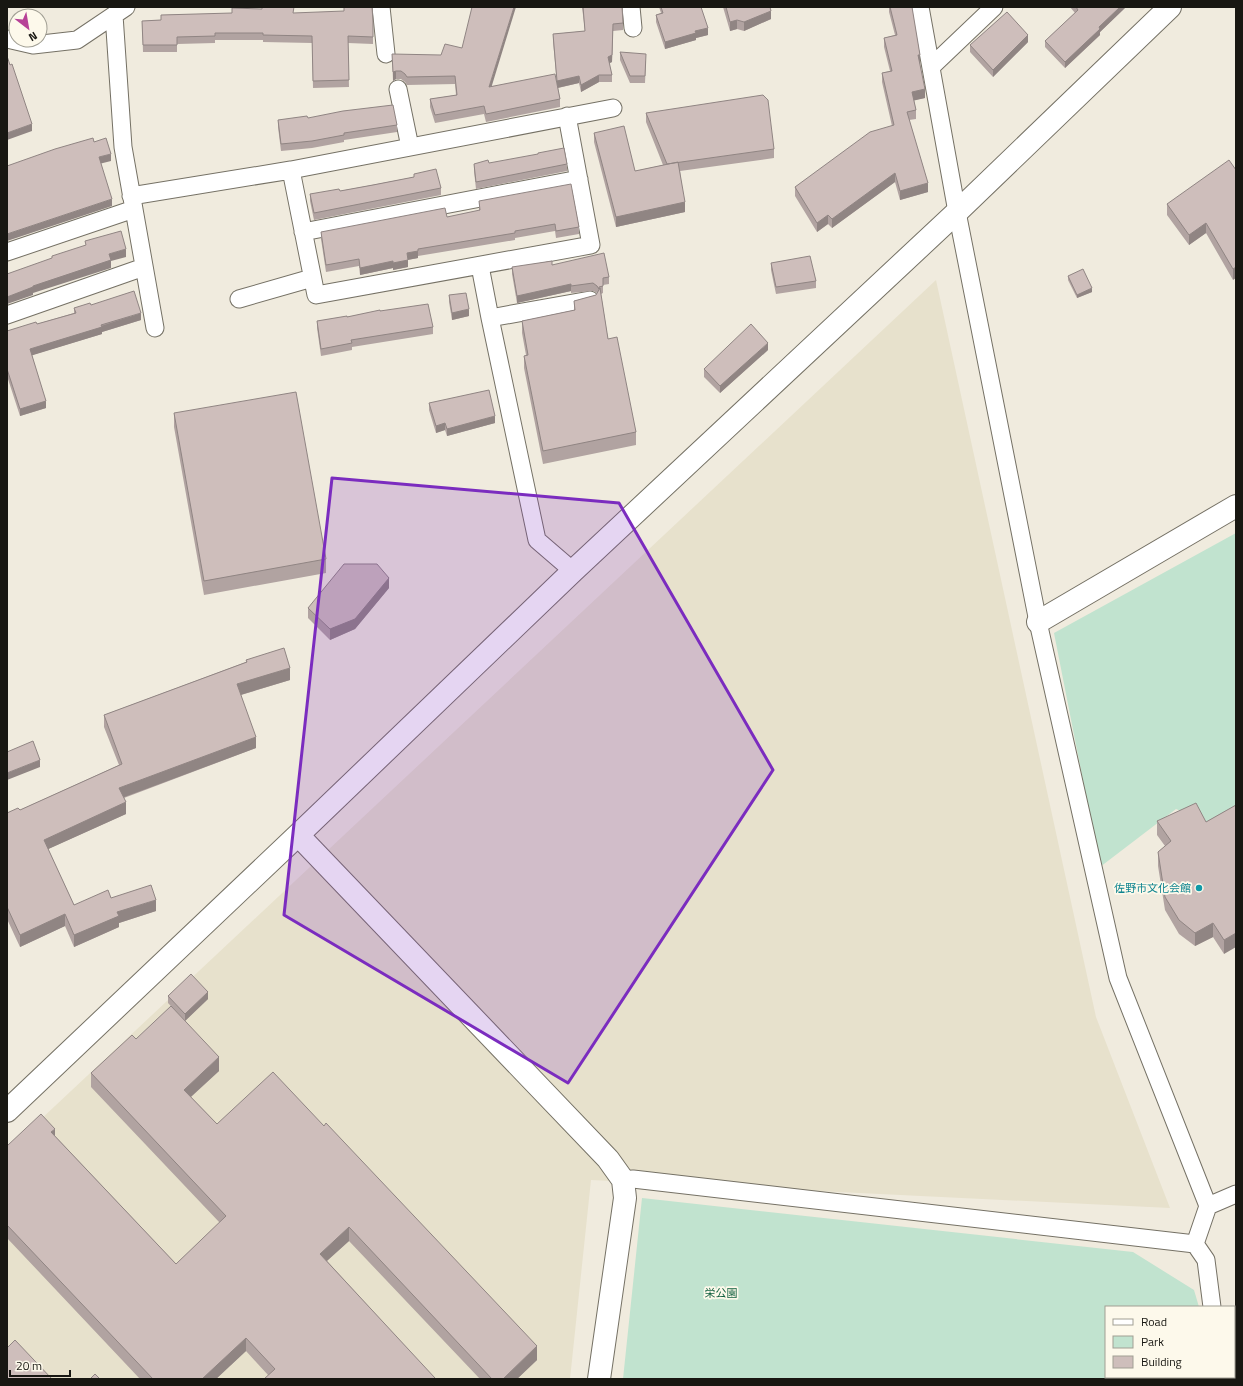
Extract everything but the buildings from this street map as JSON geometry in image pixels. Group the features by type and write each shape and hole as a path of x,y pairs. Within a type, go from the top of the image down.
{"street":[{"path":"381,7 386,54"},
{"path":"631,7 633,28"},
{"path":"920,7 957,212 1038,622 1118,978 1208,1206 1196,1244 1206,1260 1212,1306"},
{"path":"931,67 994,7"},
{"path":"7,1111 573,571 957,212 1170,7"},
{"path":"7,39 33,44 77,40 120,11"},
{"path":"120,11 122,147 155,328"},
{"path":"398,89 410,147"},
{"path":"7,252 132,202 613,108"},
{"path":"291,170 316,295 591,245 567,116"},
{"path":"303,232 579,179"},
{"path":"480,266 538,540 573,571"},
{"path":"7,315 144,267"},
{"path":"239,299 312,278"},
{"path":"490,318 590,300"},
{"path":"1038,622 1236,506"},
{"path":"298,835 608,1159 622,1180 625,1198 599,1379"},
{"path":"622,1180 634,1179 1196,1244"},
{"path":"1208,1206 1236,1194"}],"highlighted area":[{"path":"332,478 619,503 773,770 568,1083 284,915"}],"shaded area":[{"path":"936,280 1096,1017 1170,1208 591,1180 570,1379 7,1379 7,1151"}],"green space":[{"path":"1236,533 1236,811 1207,822 1176,809 1100,867 1054,633"},
{"name":"栄公園","path":"642,1198 1133,1252 1194,1290 1199,1306 1105,1306 1105,1378 1222,1379 623,1379"}],"place":[{"name":"佐野市文化会館","path":"1199,888"}]}
